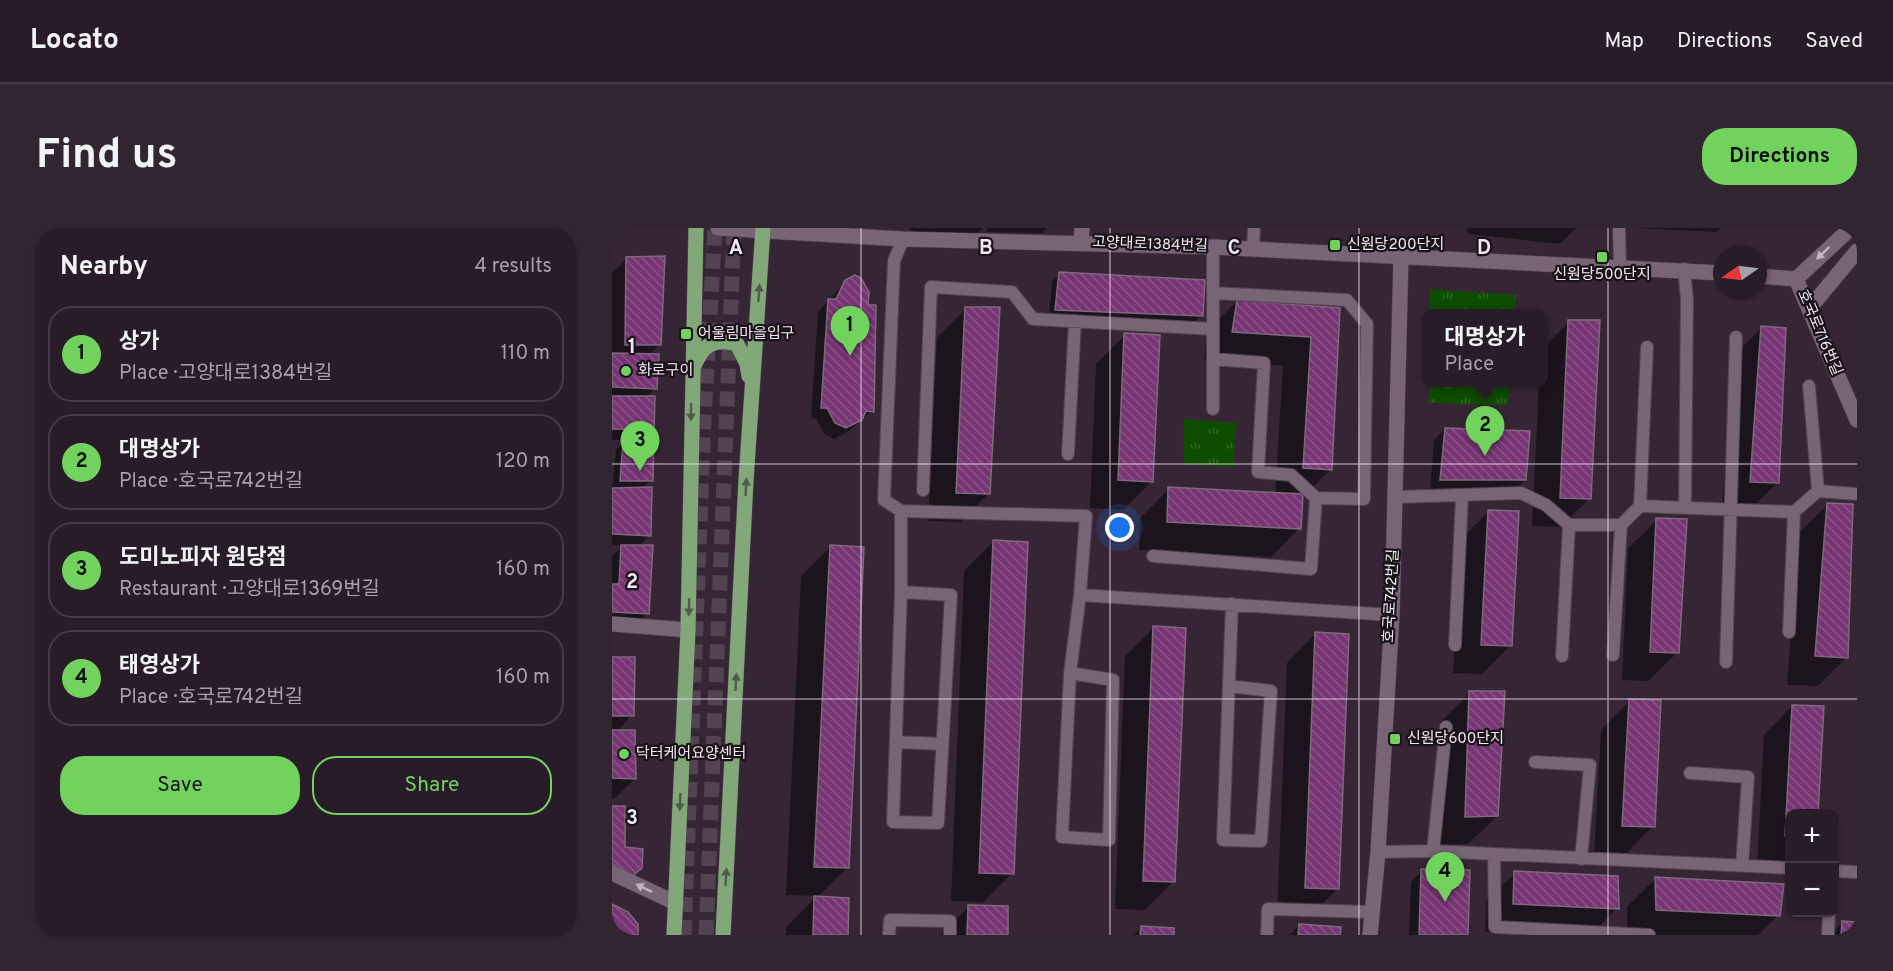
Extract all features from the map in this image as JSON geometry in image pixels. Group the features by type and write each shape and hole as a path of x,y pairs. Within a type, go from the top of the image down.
{"main road":[{"path":"674,935 688,630 696,228"},
{"path":"723,935 763,230"},
{"path":"692,373 700,352 714,342 737,344 747,364 752,393"}],"street":[{"name":"고양대로1384번길","path":"718,228 1082,235 1213,247 1713,272"},
{"path":"1767,277 1796,279 1851,228"},
{"path":"1809,309 1857,251"},
{"name":"호국로742번길","path":"1370,935 1378,852 1392,615 1401,257"},
{"name":"호국로716번길","path":"1796,279 1857,420"},
{"path":"612,624 688,630"},
{"path":"612,873 676,903"}],"lane":[{"path":"1253,249 1254,228"},
{"path":"1619,228 1620,267"},
{"path":"905,233 894,261 884,500 901,511 1086,516 1080,595 1070,673 1062,837 1109,840 1113,680 1070,673"},
{"path":"1213,247 1213,409"},
{"path":"1684,269 1687,300 1685,508"},
{"path":"923,490 931,287 1012,292 1033,319 1213,329"},
{"path":"1213,293 1347,300 1367,324 1364,499 1316,498 1291,476 1258,472 1264,363 1213,359"},
{"path":"1068,453 1075,321"},
{"path":"1726,662 1736,337"},
{"path":"1613,655 1621,525 1640,506 1647,347"},
{"path":"1809,386 1818,491"},
{"path":"1640,506 1794,512 1818,491 1857,494"},
{"path":"1396,497 1521,493 1546,506 1569,525 1621,525"},
{"path":"1455,645 1462,496"},
{"path":"1153,556 1311,569 1316,498"},
{"path":"901,511 902,592 893,822 938,823 951,595 902,592"},
{"path":"1789,632 1794,512"},
{"path":"1562,656 1569,525"},
{"path":"1080,595 1392,615"},
{"path":"1229,686 1271,691 1261,841 1223,840 1232,604"},
{"path":"1433,851 1446,727"},
{"path":"896,742 942,744"},
{"path":"1535,762 1590,765 1581,859"},
{"path":"1690,773 1748,777 1742,866"},
{"path":"1378,852 1433,851 1785,868"},
{"path":"1494,854 1495,927 1649,935"},
{"path":"1839,871 1857,872"},
{"path":"1267,935 1268,909 1371,912"},
{"path":"1828,935 1829,917"},
{"path":"890,935 890,920 900,920 950,921 950,935"}],"green space":[{"path":"1429,289 1516,295 1514,309 1430,309"},
{"path":"1430,387 1509,387 1508,405 1430,403"},
{"path":"1184,419 1237,423 1233,467 1183,464"}],"building":[{"path":"665,256 661,345 625,345 626,257"},
{"path":"1059,272 1205,280 1203,316 1055,310"},
{"path":"855,275 861,278 869,292 868,305 876,305 874,412 866,411 862,420 846,428 835,423 827,408 821,408 828,299 836,299 845,280"},
{"path":"1237,300 1340,308 1332,470 1303,468 1311,337 1232,332"},
{"path":"965,307 1000,307 990,494 956,493"},
{"path":"1568,320 1600,320 1591,499 1560,498"},
{"path":"1761,326 1786,328 1779,483 1750,482"},
{"path":"1124,333 1160,335 1153,482 1118,480"},
{"path":"612,353 659,354 657,389 612,387"},
{"path":"612,396 655,396 654,430 612,429"},
{"path":"1445,428 1530,431 1526,480 1440,480"},
{"path":"623,441 654,441 653,481 620,481"},
{"path":"652,487 651,536 612,534 612,488"},
{"path":"1168,487 1303,494 1301,529 1167,522"},
{"path":"1827,503 1853,504 1848,658 1815,656"},
{"path":"1488,510 1519,511 1512,646 1481,645"},
{"path":"1656,518 1687,519 1679,653 1650,652"},
{"path":"993,540 1028,542 1014,874 979,873"},
{"path":"621,545 653,545 649,614 612,612 612,584 619,584"},
{"path":"830,545 864,547 849,868 814,867"},
{"path":"1153,626 1186,628 1175,882 1143,881"},
{"path":"1315,632 1349,634 1339,889 1305,888"},
{"path":"612,657 635,657 634,716 612,716"},
{"path":"1469,691 1505,691 1498,816 1465,817"},
{"path":"1629,699 1661,700 1655,827 1622,826"},
{"path":"1792,705 1824,706 1818,809 1786,809"},
{"name":"닥터케어요양센터","path":"612,730 635,730 636,779 612,778"},
{"path":"612,806 625,806 625,847 643,849 642,868 633,875 612,864"},
{"path":"1421,869 1470,870 1468,935 1419,935"},
{"path":"1514,871 1618,876 1619,909 1513,904"},
{"path":"1655,877 1784,884 1780,916 1656,910"},
{"path":"814,896 849,898 848,935 813,935"},
{"path":"612,904 628,912 638,924 638,935 612,935"},
{"path":"968,905 1008,906 1008,935 967,935"},
{"path":"1842,921 1857,922 1857,935 1841,935"},
{"path":"1299,924 1341,927 1340,935 1298,935"},
{"path":"1141,926 1174,928 1174,935 1140,935"}],"tunnel":[{"path":"684,935 704,418 715,228"},
{"path":"706,935 734,228"}],"place":[{"name":"신원당200단지","path":"1335,245"},
{"name":"신원당500단지","path":"1602,257"},
{"name":"어울림마을입구","path":"686,334"},
{"name":"상가","path":"850,356"},
{"name":"화로구이","path":"626,371"},
{"name":"대명상가","path":"1485,456"},
{"name":"도미노피자 원당점","path":"640,471"},
{"name":"신원당600단지","path":"1395,739"},
{"name":"닥터케어요양센터","path":"624,754"},
{"name":"태영상가","path":"1445,902"}]}
